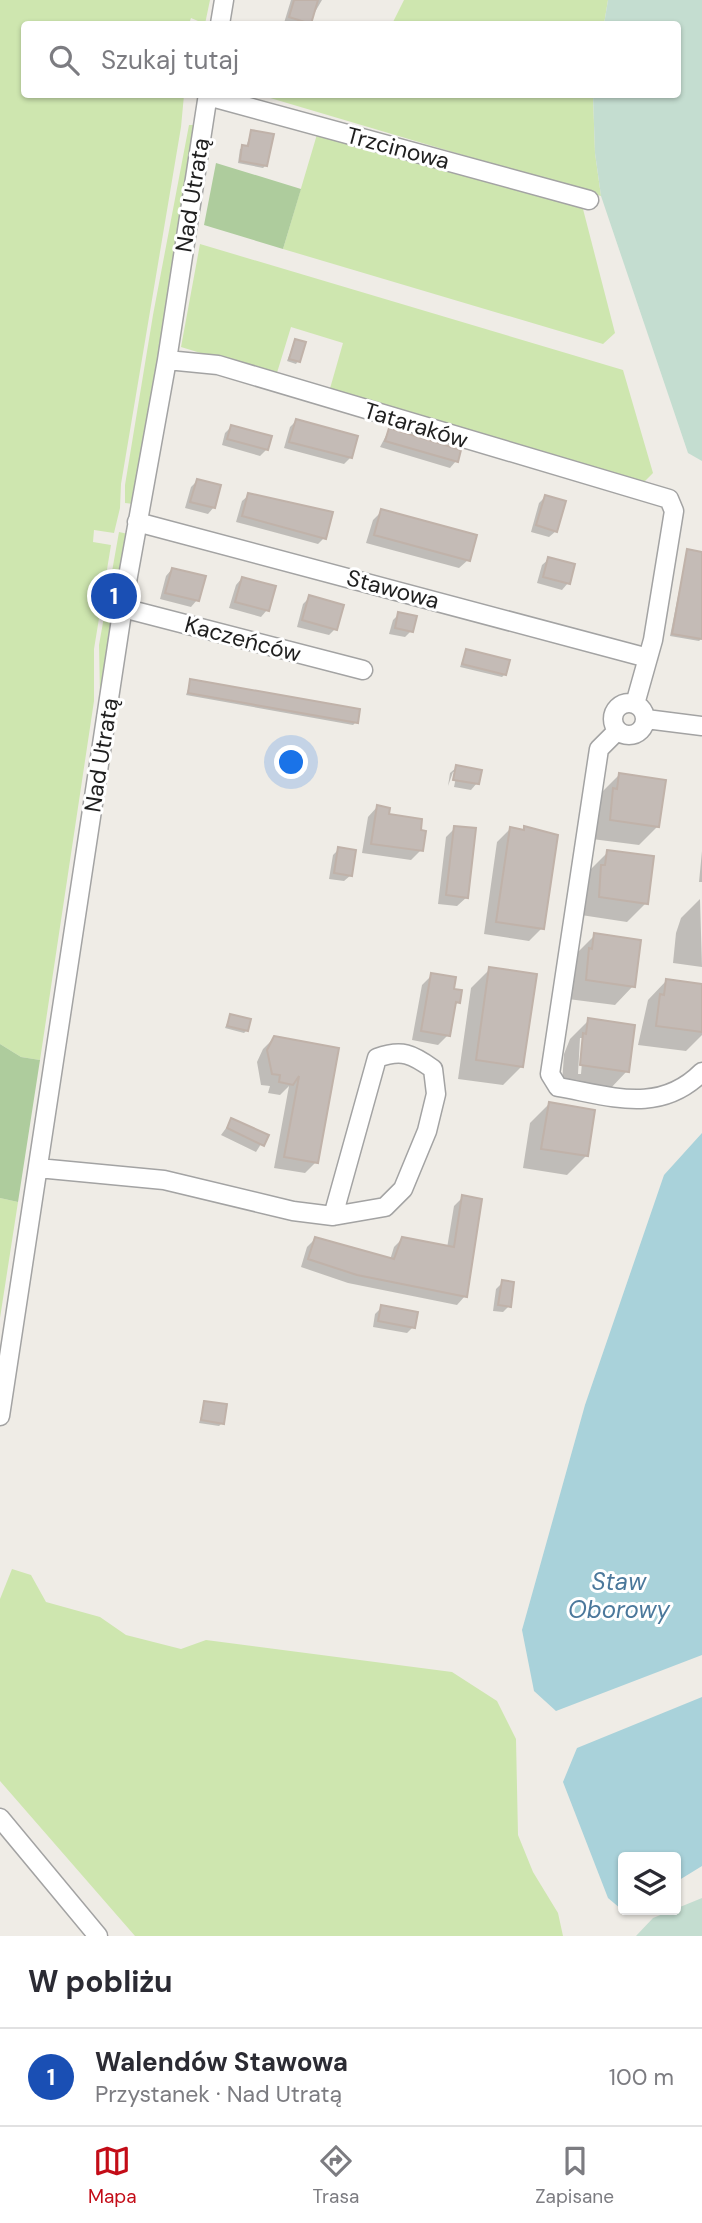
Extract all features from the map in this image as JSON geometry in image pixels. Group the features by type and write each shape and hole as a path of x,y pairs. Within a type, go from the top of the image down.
{"street":[{"path":"220,21 224,0"},
{"name":"Nad Utratą","path":"0,1416 123,608 167,360 208,98"},
{"name":"Trzcinowa","path":"219,98 589,200"},
{"name":"Tataraków","path":"167,360 218,365 609,482 663,495 669,499 674,511 648,658"},
{"name":"Stawowa","path":"137,522 648,658"},
{"name":"Kaczeńców","path":"123,608 363,670"},
{"path":"635,704 648,658"},
{"path":"625,704 635,704 646,719 642,729 633,736 617,731 613,722 614,713 625,704"},
{"path":"646,719 702,726"},
{"path":"617,731 599,749 550,1074 558,1087 635,1100 656,1099 688,1086 702,1072"},
{"path":"38,1168 164,1180 293,1211 333,1216 385,1207 403,1189 427,1131 436,1094 433,1069 417,1058 395,1051 377,1058 333,1216"},
{"path":"0,1818 98,1936"}],"green space":[{"path":"0,0 210,0 206,21 191,18 190,21 21,21 21,98 184,98 121,484 120,508 114,533 94,530 93,542 111,545 94,649 94,701 40,1060 21,1057 0,1044"},
{"path":"404,0 608,0 604,21 394,21"},
{"path":"608,0 702,0 702,461 688,453 601,196 595,153 593,98 681,98 681,21 604,21"},
{"path":"270,98 593,98 595,153 601,196"},
{"path":"189,125 196,125 134,504 125,503 125,485 153,315"},
{"path":"318,131 583,209 615,333 603,344 283,249"},
{"path":"216,163 301,189 283,249 204,225"},
{"path":"200,244 623,370 653,473 643,483 329,392 343,343 291,327 276,376 181,347"},
{"path":"119,532 128,534 117,589 114,589 112,600 117,601 48,1064 44,1066 100,696 99,645"},
{"path":"0,1044 21,1057 40,1060 18,1202 0,1198"},
{"path":"0,1198 18,1202 0,1318"},
{"path":"12,1569 31,1575 46,1602 100,1617 126,1635 181,1649 206,1640 452,1672 497,1701 516,1739 518,1835 533,1872 558,1913 563,1936 135,1936 0,1781 0,1599"},
{"path":"702,1898 702,1936 636,1936 653,1918 660,1915 681,1915 681,1907"}],"water":[{"name":"Staw Oborowy","path":"702,1133 702,1655 556,1711 534,1691 522,1630 585,1405 664,1175"},
{"path":"702,1697 702,1866 681,1879 681,1852 618,1852 618,1906 608,1898 563,1782 577,1748"}],"building":[{"path":"294,0 318,0 312,21 289,17"},
{"path":"251,130 274,134 267,166 240,161 242,145 248,146"},
{"path":"295,339 306,342 300,362 289,359"},
{"path":"296,419 358,436 352,458 289,442"},
{"path":"231,425 272,436 268,450 227,439"},
{"path":"389,428 461,450 458,462 385,441"},
{"path":"197,479 221,485 215,508 190,502"},
{"path":"248,493 333,512 326,539 242,516"},
{"path":"545,495 566,501 557,532 536,525"},
{"path":"381,509 477,535 470,561 374,535"},
{"path":"687,549 702,552 702,639 672,634"},
{"path":"548,557 575,564 570,584 543,577"},
{"path":"172,568 206,576 199,601 165,593"},
{"path":"242,577 276,586 269,611 235,602"},
{"path":"309,595 344,605 337,630 302,620"},
{"path":"398,612 417,616 413,632 395,628"},
{"path":"466,649 510,660 506,675 462,664"},
{"path":"190,679 360,709 358,723 188,693"},
{"path":"456,765 482,770 479,784 453,780"},
{"path":"619,773 666,780 659,827 610,820 613,788 617,789"},
{"path":"377,805 390,808 389,814 422,819 421,830 426,831 423,851 371,844"},
{"path":"454,826 476,828 468,898 446,895"},
{"path":"524,826 558,835 544,929 496,922 510,827 524,830"},
{"path":"338,847 356,850 352,876 334,873"},
{"path":"607,850 654,856 648,904 599,897 601,865 605,865"},
{"path":"594,933 641,940 635,987 586,980 589,948 592,949"},
{"path":"489,967 537,974 523,1067 476,1060"},
{"path":"431,973 456,977 454,989 462,990 460,1003 456,1002 450,1036 421,1031"},
{"path":"666,979 702,984 702,1032 656,1026 660,994 664,995"},
{"path":"230,1014 251,1019 248,1031 227,1026"},
{"path":"588,1018 635,1025 629,1072 580,1065 583,1033 586,1034"},
{"path":"274,1036 339,1048 318,1163 284,1157 299,1076 293,1085 279,1082 280,1075 272,1074 267,1050"},
{"path":"549,1102 595,1110 588,1156 541,1149"},
{"path":"231,1118 269,1135 264,1146 227,1128"},
{"path":"462,1195 482,1199 467,1297 357,1275 308,1259 315,1237 394,1259 402,1237 454,1247"},
{"path":"502,1280 514,1282 511,1307 498,1305"},
{"path":"381,1305 418,1312 415,1328 378,1321"},
{"path":"204,1401 227,1404 224,1424 201,1420"}],"place":[{"name":"Walendów Stawowa","path":"114,596"}]}
